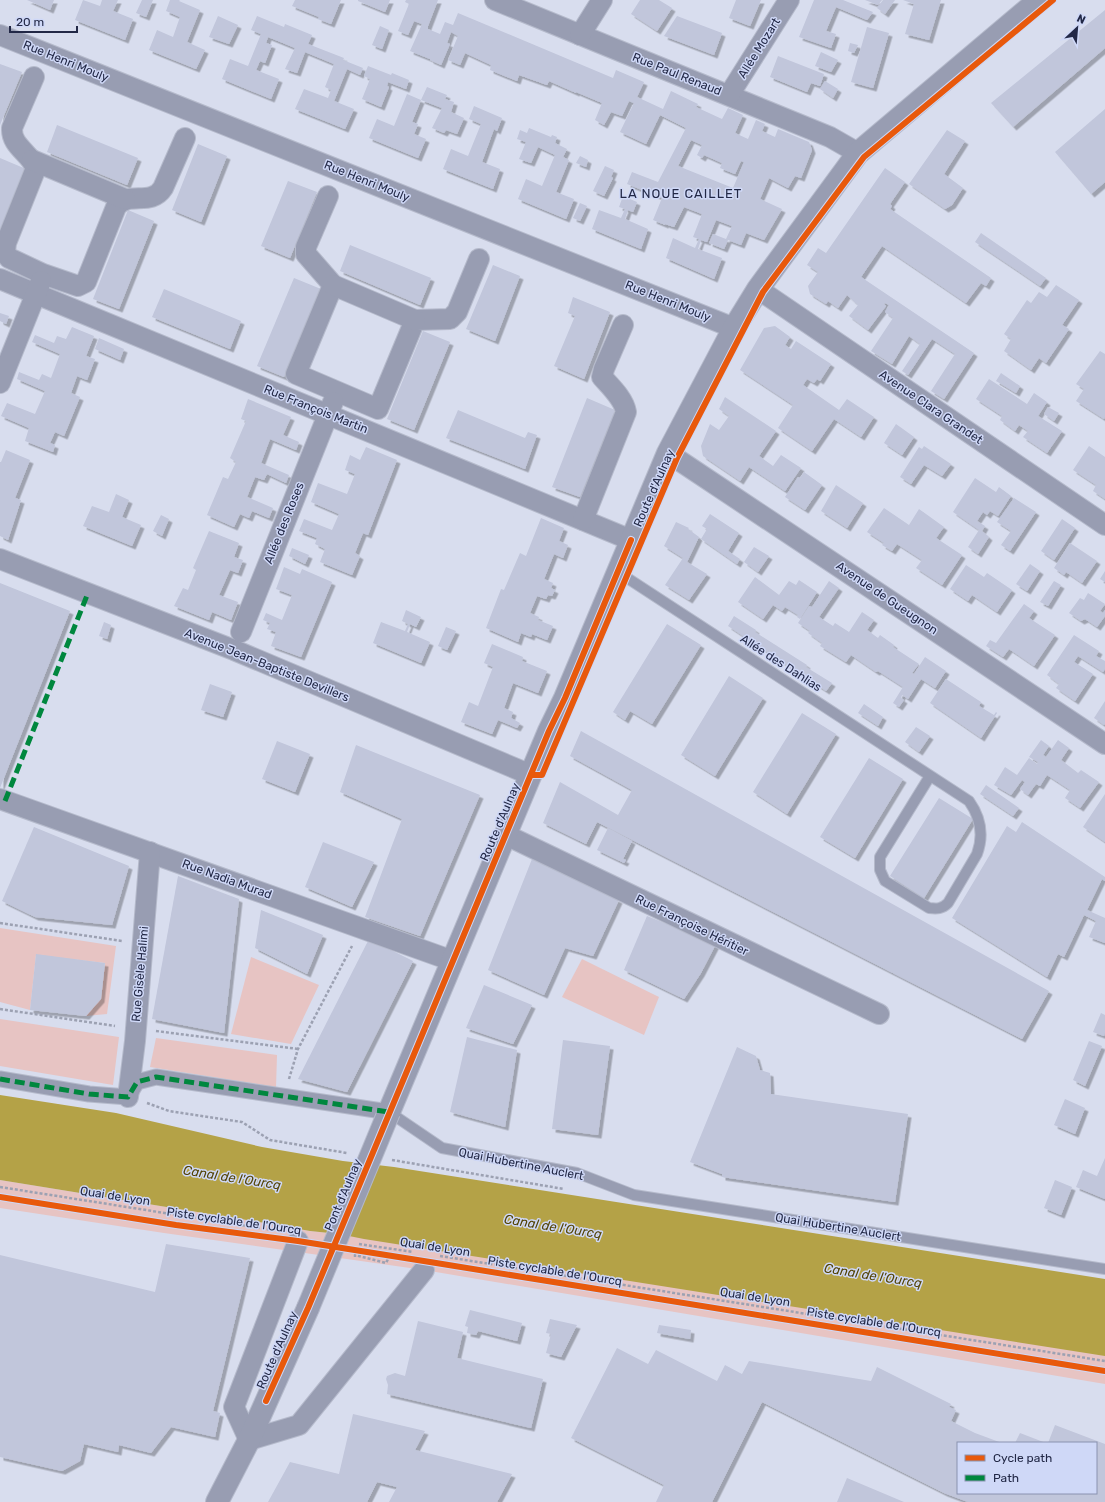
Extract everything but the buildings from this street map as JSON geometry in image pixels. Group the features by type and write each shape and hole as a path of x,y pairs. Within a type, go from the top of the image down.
{"street":[{"name":"Rue Paul Renaud","path":"495,0 830,136 858,153"},
{"path":"580,34 602,0"},
{"name":"Allée Mozart","path":"729,95 789,0"},
{"name":"Route d'Aulnay","path":"389,1112 668,453 734,328 758,288 858,153 1039,0"},
{"name":"Rue Henri Mouly","path":"0,35 734,328"},
{"path":"34,76 12,128 12,136 16,144 32,160 36,168 6,243 5,252 9,258 43,274 78,286 86,282 116,207 120,201 126,199 153,197 159,194 185,138"},
{"path":"32,160 126,199"},
{"path":"328,196 306,248 306,254 333,284 415,320 450,319 457,312 479,259"},
{"path":"0,383 43,274"},
{"name":"Rue François Martin","path":"0,279 631,540"},
{"path":"333,284 296,374 378,409 415,320"},
{"name":"Avenue Clara Grandet","path":"758,288 1105,524"},
{"path":"582,520 626,412 622,401 602,377 623,325"},
{"name":"Allée des Roses","path":"241,632 337,391"},
{"name":"Avenue de Gueugnon","path":"668,453 1105,744"},
{"name":"Avenue Jean-Baptiste Devillers","path":"0,559 234,650 531,775"},
{"name":"Rue Nadia Murad","path":"0,798 453,961"},
{"name":"Rue Françoise Héritier","path":"506,835 879,1014"},
{"name":"Rue Gisèle Halimi","path":"128,1096 135,1041 150,852"},
{"name":"Quai Hubertine Auclert","path":"128,1096 137,1082 156,1077 389,1112"},
{"path":"0,1079 89,1094 128,1096"},
{"name":"Pont d'Aulnay","path":"308,1308 389,1112"},
{"path":"291,1236 234,1407 249,1440 299,1425 422,1259"},
{"name":"Route d'Aulnay","path":"218,1502 249,1440 308,1308"}],"lane":[{"name":"Allée des Dahlias","path":"618,572 969,801 976,811 980,825 981,837 977,854 948,903 944,907 936,909 929,908 885,882 880,870 880,857 930,776"},
{"name":"Quai Hubertine Auclert","path":"389,1112 442,1148 577,1173 634,1195 1105,1269"}],"path":[{"path":"0,923 142,944"},
{"path":"283,1096 298,1049 362,928"},
{"path":"354,1252 422,1259"}],"shaded area":[{"path":"0,928 116,946 107,1014 86,1016 101,998 105,963 36,955 30,1010 0,1002"},
{"path":"251,957 319,985 291,1044 231,1034"},
{"path":"582,959 659,997 644,1035 562,997"},
{"path":"0,1019 119,1037 113,1085 0,1066"},
{"path":"156,1038 277,1055 276,1087 150,1067"},
{"path":"0,1180 310,1231 339,1234 1105,1355 1105,1384 424,1270 0,1208"}],"water":[{"name":"Canal de l'Ourcq","path":"0,1095 116,1113 262,1147 343,1161 394,1167 1105,1279 1105,1356 339,1234 310,1231 0,1180"}],"marked path":[{"path":"5,801 88,593"},
{"path":"0,1079 89,1094 128,1097 137,1082 156,1077 389,1112"}],"cycle path":[{"path":"531,775 542,775 677,458 763,292 864,157 1053,0"},
{"path":"266,1401 308,1308 549,731 565,698 631,540"},
{"name":"Piste cyclable de l'Ourcq","path":"0,1197 176,1225 298,1241 1105,1371"}],"district":[{"name":"LA NOUE CAILLET","path":"681,193"}]}
